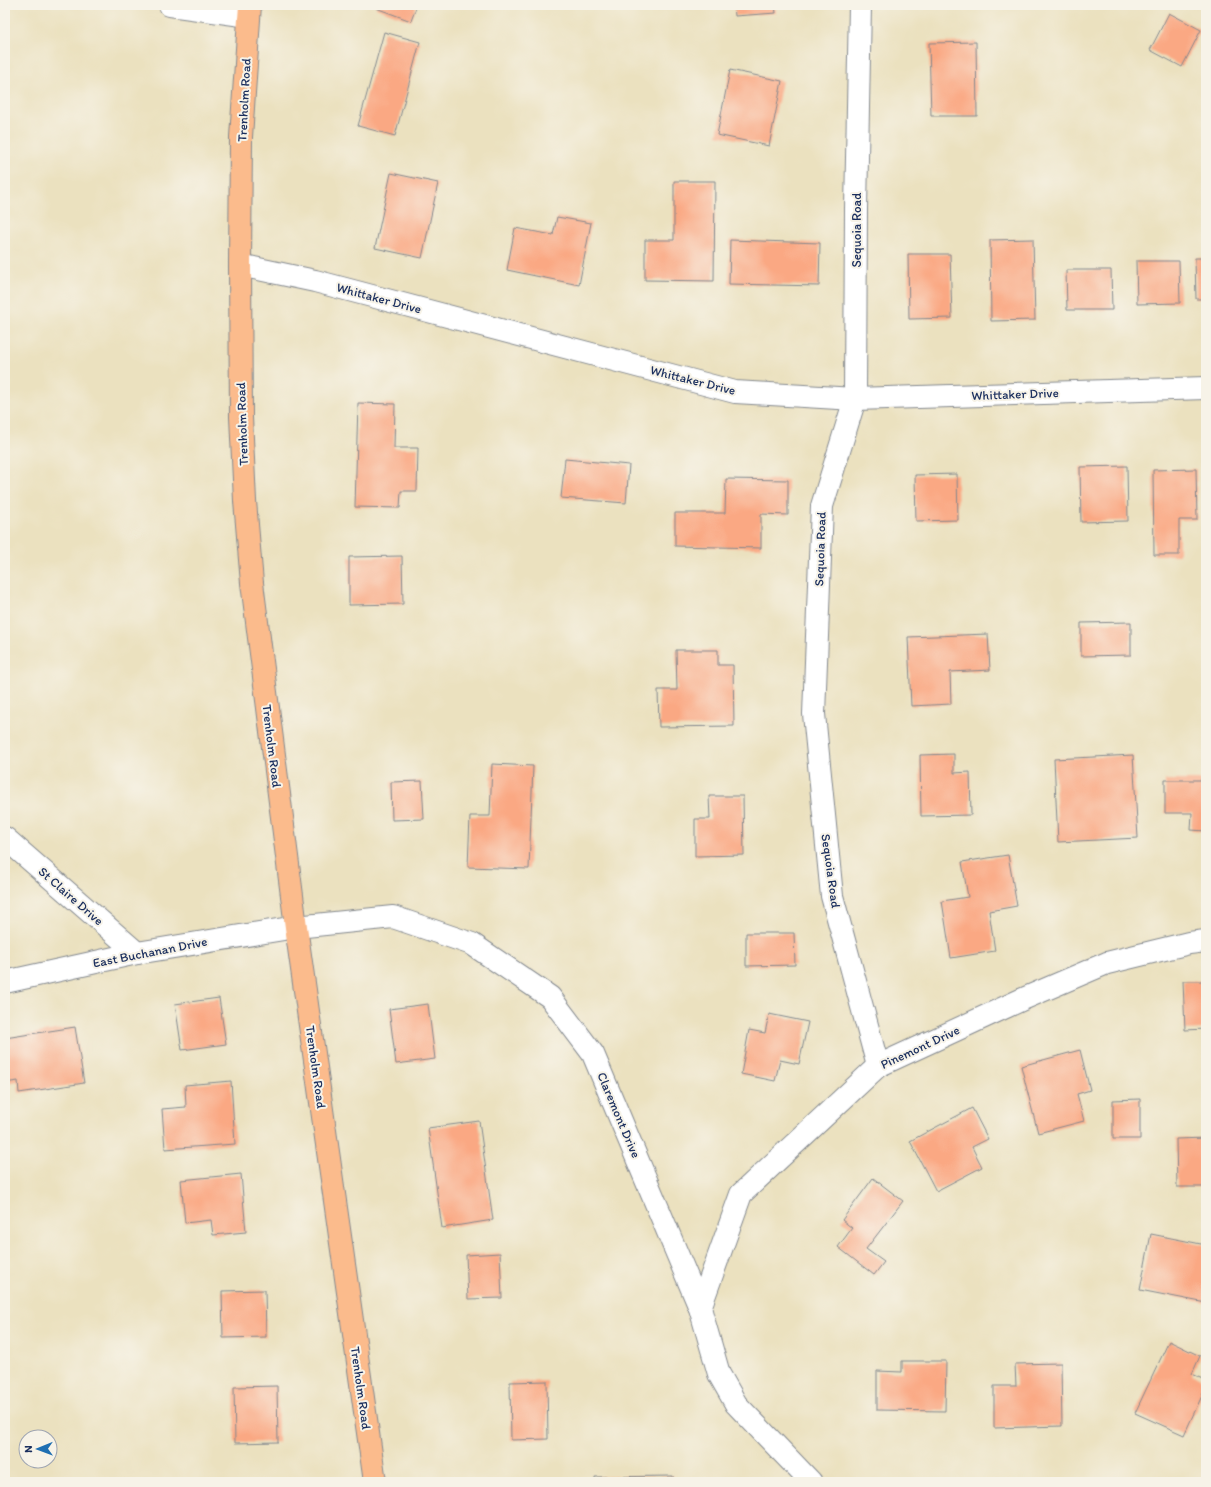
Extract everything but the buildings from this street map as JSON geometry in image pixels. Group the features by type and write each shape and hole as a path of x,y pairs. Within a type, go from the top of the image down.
{"main road":[{"name":"Trenholm Road","path":"249,11 241,137 240,265 241,417 245,501 252,583 296,927 375,1482"}],"street":[{"path":"170,5 249,11"},
{"name":"Sequoia Road","path":"860,5 856,209 855,399 822,506 814,714 832,896 878,1066"},
{"name":"Whittaker Drive","path":"240,265 315,281 735,392 855,399 1206,388"},
{"name":"St Claire Drive","path":"5,838 137,953"},
{"name":"Claremont Drive","path":"296,927 393,917 472,944 550,997 593,1054 700,1308 719,1374 736,1404 808,1481"},
{"name":"East Buchanan Drive","path":"5,982 137,953 296,927"},
{"name":"Pinemont Drive","path":"700,1308 741,1194 878,1066 1023,999 1107,963 1189,943 1206,941"}]}
